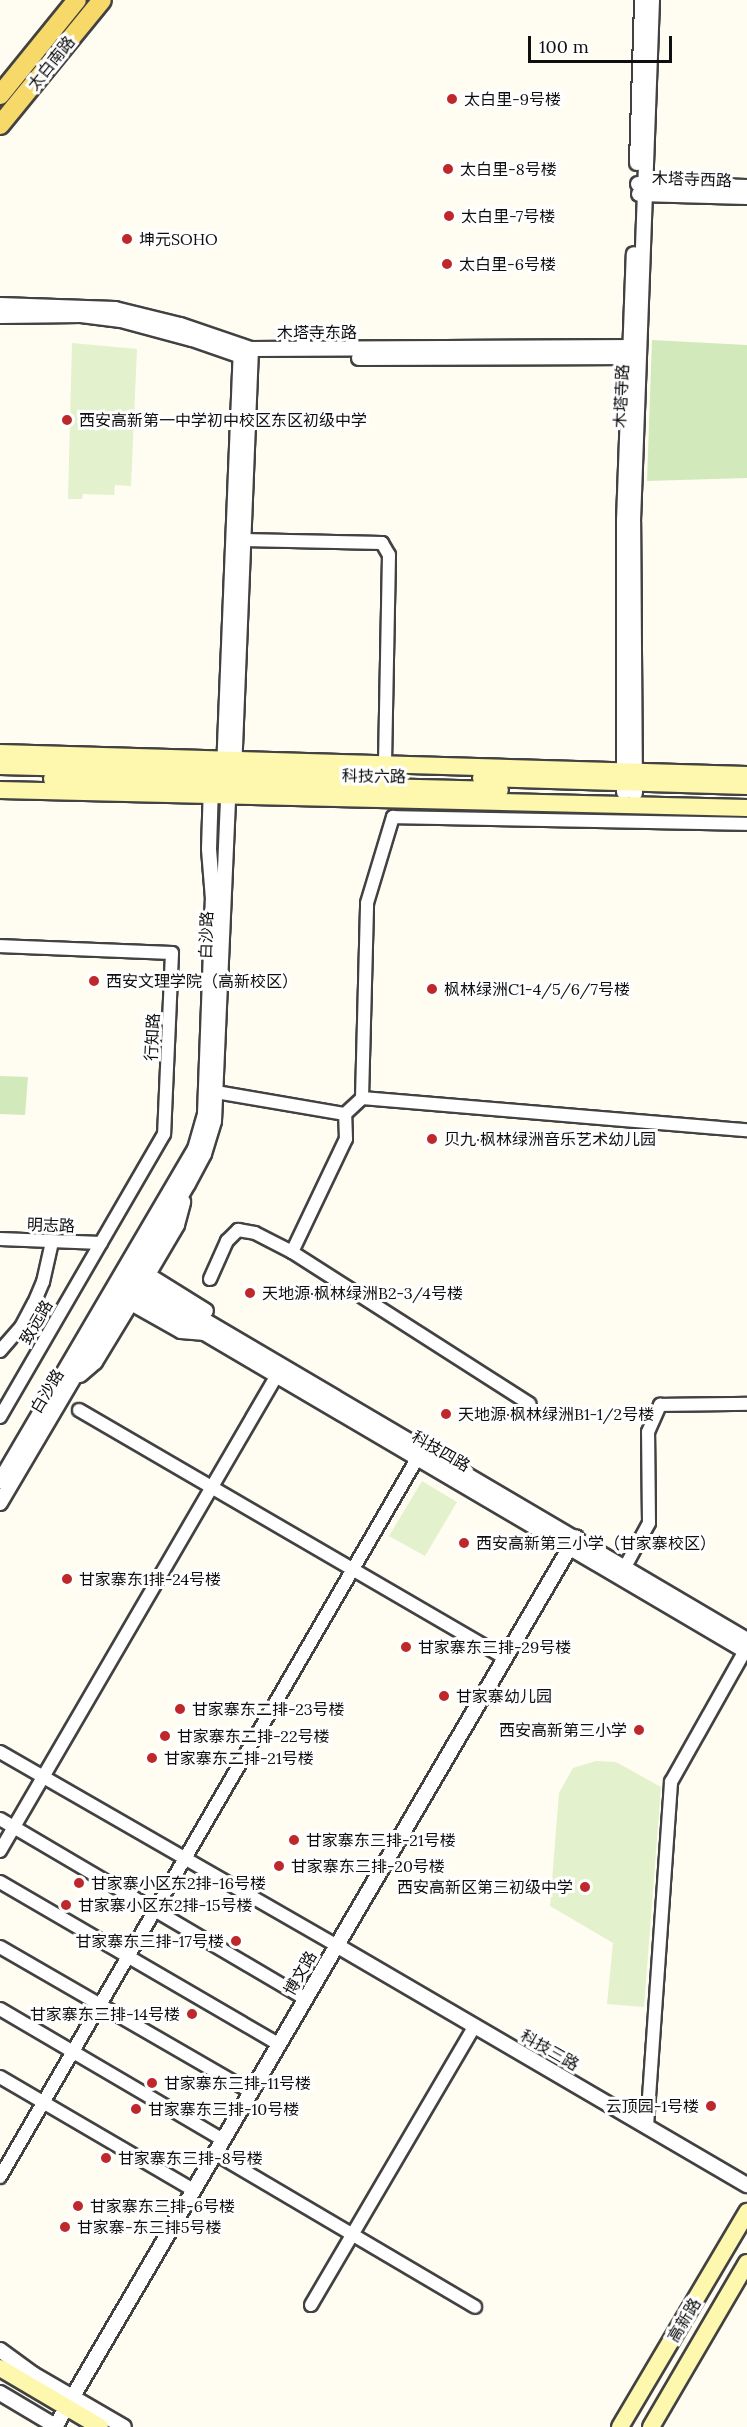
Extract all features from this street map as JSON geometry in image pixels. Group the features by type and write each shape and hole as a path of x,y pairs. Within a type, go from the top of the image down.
{"main road":[{"name":"太白南路","path":"0,95 77,0"},
{"name":"太白南路","path":"0,125 102,0"},
{"path":"0,753 229,773 747,808"},
{"path":"229,773 385,765 629,782 747,775"},
{"name":"科技六路","path":"0,766 747,786"},
{"name":"科技六路","path":"0,777 211,789 229,773"},
{"name":"科技六路","path":"629,782 747,796"},
{"path":"0,790 211,789"},
{"name":"高新路","path":"620,2427 747,2212"},
{"name":"高新路","path":"651,2427 747,2263"},
{"path":"0,2368 61,2417 100,2427"},
{"path":"0,2381 79,2427"}],"street":[{"name":"木塔寺路","path":"641,189 642,0"},
{"name":"木塔寺路","path":"629,782 634,352 652,0"},
{"name":"木塔寺西路","path":"641,189 747,187"},
{"name":"木塔寺西路","path":"641,189 747,197"},
{"name":"木塔寺东路","path":"0,305 69,305 115,309 180,325 246,352"},
{"name":"木塔寺东路","path":"0,316 81,315 121,320 246,352 634,352"},
{"name":"白沙路","path":"229,773 243,540 246,352"},
{"name":"白沙路","path":"0,1503 132,1284 204,1154 214,1121 246,352"},
{"path":"243,540 382,543 390,555 385,765"},
{"name":"白沙路","path":"0,1481 132,1284 195,1149 205,1114 213,899 208,849 211,789"},
{"path":"292,1252 346,1139 345,1114 362,1098 367,903 393,817 747,824"},
{"name":"行知路","path":"0,946 172,953 164,1134 101,1243"},
{"path":"216,1092 345,1114"},
{"path":"362,1098 747,1130"},
{"path":"210,1279 226,1241 238,1230 255,1233 292,1252 530,1404"},
{"name":"明志路","path":"0,1239 101,1243"},
{"path":"0,1351 21,1326 34,1303 52,1242"},
{"name":"致远路","path":"0,1417 101,1243"},
{"name":"科技四路","path":"132,1284 220,1329 746,1648"},
{"name":"科技四路","path":"132,1284 206,1333 418,1457 573,1542 625,1567 746,1648"},
{"path":"0,1851 277,1375"},
{"path":"625,1567 649,1523 648,1432 660,1405 747,1404"},
{"path":"79,1410 505,1658"},
{"path":"0,2177 418,1457"},
{"name":"博文路","path":"61,2417 277,2043 573,1542"},
{"path":"647,2126 671,1782 746,1648"},
{"path":"0,1752 336,1945"},
{"path":"0,1819 304,1998"},
{"path":"0,1882 277,2043"},
{"name":"科技三路","path":"336,1945 747,2185"},
{"path":"0,1947 249,2091"},
{"path":"0,2009 222,2139"},
{"path":"311,2305 475,2026"},
{"path":"0,2076 192,2189"},
{"path":"214,2153 475,2307"},
{"path":"0,2350 61,2417"},
{"path":"0,2393 61,2417 124,2427"}],"green space":[{"path":"652,340 747,345 747,478 647,481"},
{"path":"72,343 137,349 131,486 115,485 114,495 83,494 82,499 68,499"},
{"path":"0,1076 28,1077 25,1115 0,1114"},
{"path":"422,1481 457,1502 425,1556 389,1536"},
{"path":"596,1761 616,1762 661,1787 644,2007 607,2004 613,1943 550,1906 559,1793 573,1768"}],"place":[{"name":"太白里-9号楼","path":"452,99"},
{"name":"太白里-8号楼","path":"448,169"},
{"name":"太白里-7号楼","path":"449,216"},
{"name":"坤元SOHO","path":"127,239"},
{"name":"太白里-6号楼","path":"447,264"},
{"name":"西安高新第一中学初中校区东区初级中学","path":"67,420"},
{"name":"西安文理学院（高新校区）","path":"94,981"},
{"name":"枫林绿洲C1-4/5/6/7号楼","path":"432,989"},
{"name":"贝九·枫林绿洲音乐艺术幼儿园","path":"432,1139"},
{"name":"天地源·枫林绿洲B2-3/4号楼","path":"250,1293"},
{"name":"天地源·枫林绿洲B1-1/2号楼","path":"446,1414"},
{"name":"西安高新第三小学（甘家寨校区）","path":"464,1543"},
{"name":"甘家寨东1排-24号楼","path":"67,1579"},
{"name":"甘家寨东三排-29号楼","path":"406,1647"},
{"name":"甘家寨幼儿园","path":"444,1696"},
{"name":"甘家寨东二排-23号楼","path":"180,1709"},
{"name":"西安高新第三小学","path":"639,1730"},
{"name":"甘家寨东二排-22号楼","path":"165,1736"},
{"name":"甘家寨东二排-21号楼","path":"152,1758"},
{"name":"甘家寨东三排-21号楼","path":"294,1840"},
{"name":"甘家寨东三排-20号楼","path":"279,1866"},
{"name":"甘家寨小区东2排-16号楼","path":"79,1883"},
{"name":"西安高新区第三初级中学","path":"585,1887"},
{"name":"甘家寨小区东2排-15号楼","path":"66,1905"},
{"name":"甘家寨东三排-17号楼","path":"236,1941"},
{"name":"甘家寨东三排-14号楼","path":"192,2014"},
{"name":"甘家寨东三排-11号楼","path":"152,2083"},
{"name":"云顶园-1号楼","path":"711,2106"},
{"name":"甘家寨东三排-10号楼","path":"136,2109"},
{"name":"甘家寨东三排-8号楼","path":"106,2158"},
{"name":"甘家寨东三排-6号楼","path":"78,2206"},
{"name":"甘家寨-东三排5号楼","path":"65,2227"}]}
